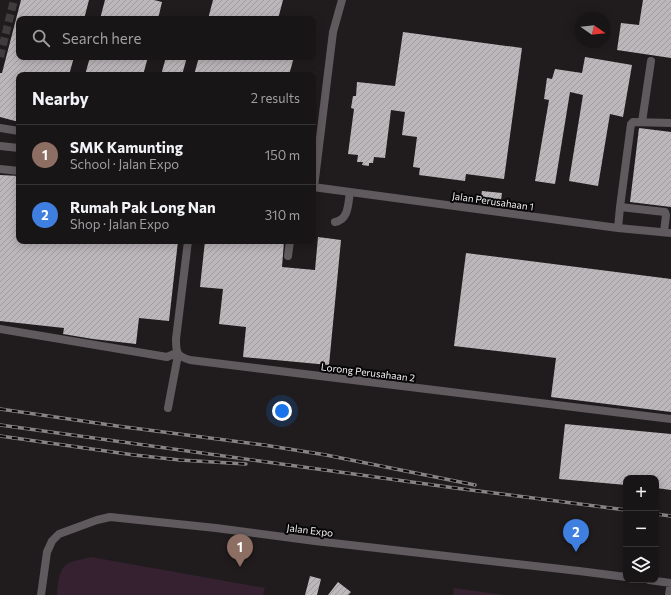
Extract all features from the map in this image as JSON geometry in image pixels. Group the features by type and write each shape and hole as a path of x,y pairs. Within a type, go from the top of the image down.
{"street":[{"path":"316,172 334,32 342,0"},
{"path":"642,122 651,61"},
{"path":"618,228 631,124 633,122 671,123"},
{"path":"0,128 16,131"},
{"path":"0,146 16,148"},
{"path":"0,169 16,171"},
{"name":"Jalan Perusahaan 1","path":"316,187 618,228 668,233"},
{"path":"335,222 340,222 346,215 350,192"},
{"path":"620,207 665,212 668,233"},
{"path":"168,408 177,353 176,339 188,244"},
{"path":"288,256 290,244"},
{"path":"0,329 167,356 177,353"},
{"name":"Lorong Perusahaan 2","path":"177,353 183,358 190,360 671,419"},
{"name":"Jalan Expo","path":"41,595 47,552 52,541 59,534 97,520 110,517 216,528 623,577"},
{"path":"659,581 671,583 669,595"}],"shaded area":[{"path":"91,557 265,588 263,595 57,595 59,577 65,565"},
{"path":"454,588 504,595 453,595"}],"building":[{"path":"21,0 89,0 85,16 17,16"},
{"path":"105,0 154,0 162,2 159,16 101,16"},
{"path":"213,0 283,0 279,16 209,16"},
{"path":"643,0 671,0 671,58 617,50 621,23 639,25"},
{"path":"16,19 16,60 73,60 70,72 16,72 16,121 0,117 0,73 2,73"},
{"path":"403,32 522,48 504,179 466,174 465,181 419,175 420,168 413,167 417,137 402,135 405,112 391,110 385,158 374,157 373,163 369,163 369,166 362,165 363,162 357,162 358,155 348,154 354,109 351,108 353,96 356,96 357,82 395,86"},
{"path":"585,57 632,65 623,117 610,114 598,186 569,181 583,95 570,92 555,184 535,181 549,100 544,99 547,78 552,79 555,69 582,73"},
{"path":"89,60 147,60 144,72 86,72"},
{"path":"165,60 186,60 183,72 162,72"},
{"path":"198,60 293,60 290,72 195,72"},
{"path":"639,128 671,132 671,207 630,202"},
{"path":"0,175 16,176 16,244 178,244 169,321 139,318 136,344 63,334 64,328 0,321"},
{"path":"482,191 502,193 501,200 481,197"},
{"path":"318,237 341,240 329,365 243,357 246,327 219,324 223,289 200,287 205,244 284,244 282,267 315,270"},
{"path":"466,253 671,279 671,412 551,397 556,358 454,346"},
{"path":"565,424 671,434 671,490 659,488 659,475 623,475 623,485 559,479"},
{"path":"310,576 321,579 317,595 305,595"},
{"path":"338,582 351,592 348,595 328,595"}],"tunnel":[{"path":"0,57 14,0"}],"railway":[{"path":"0,409 264,445 326,455 475,485"},
{"path":"0,425 623,510"},
{"path":"0,436 134,455 180,460 246,464"},
{"path":"659,514 671,516"}],"place":[{"name":"Rumah Pak Long Nan","path":"576,552"},
{"name":"SMK Kamunting","path":"240,567"}]}
